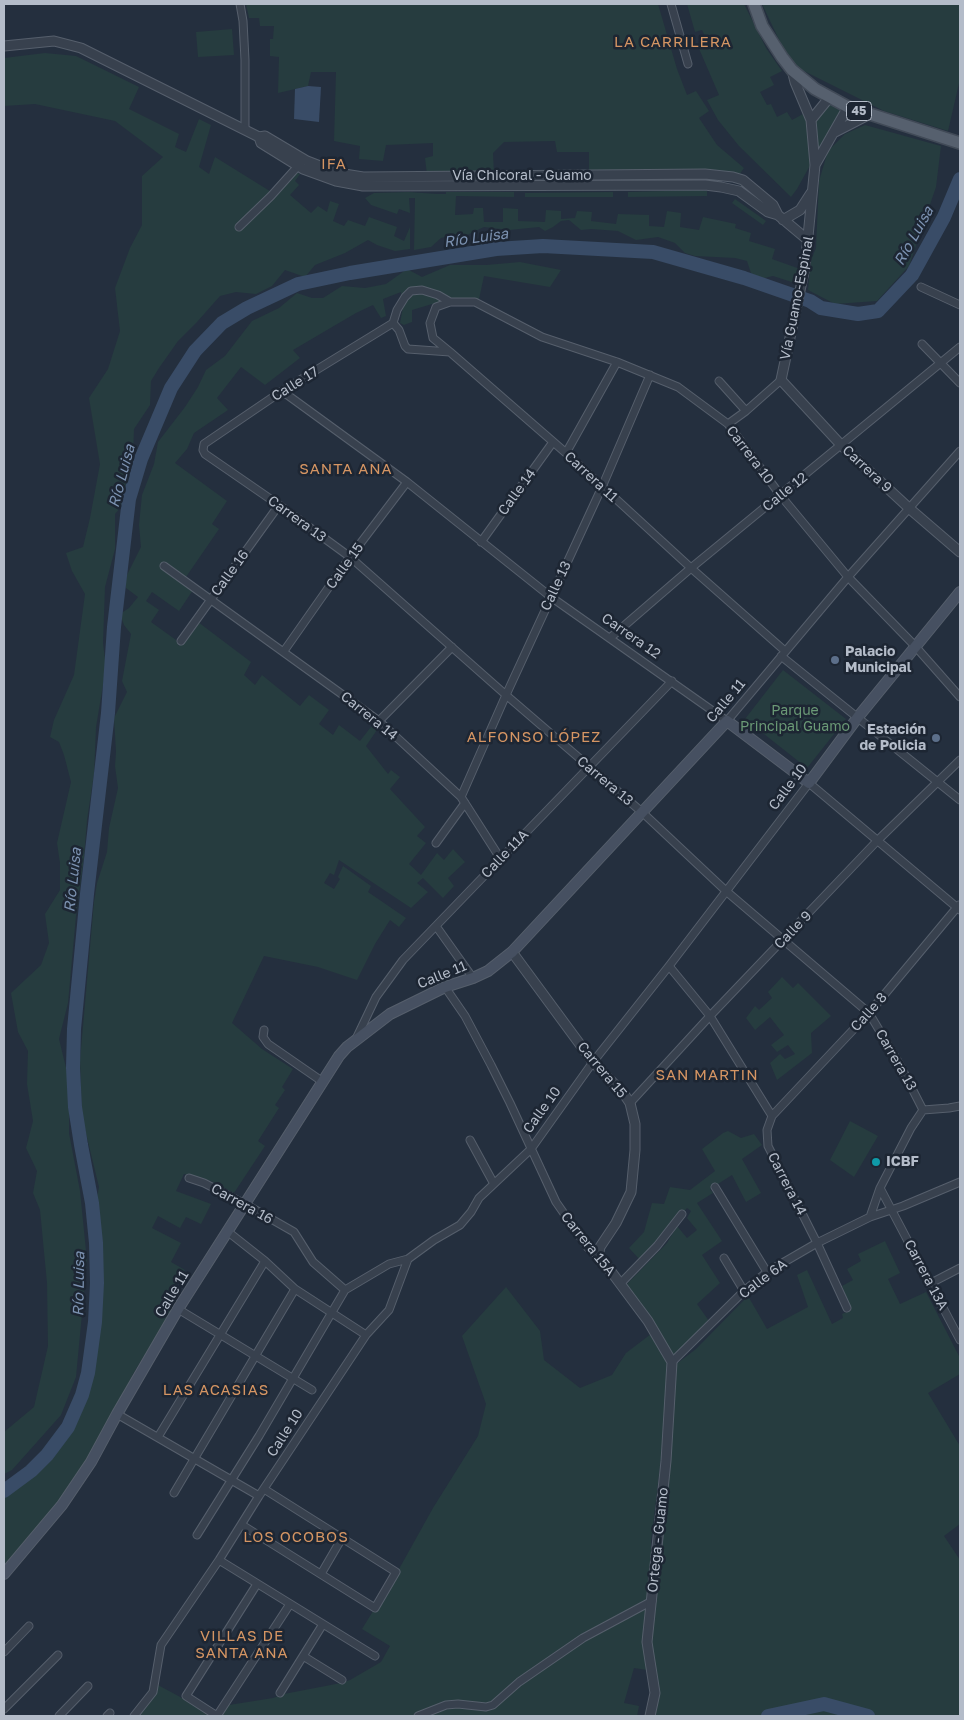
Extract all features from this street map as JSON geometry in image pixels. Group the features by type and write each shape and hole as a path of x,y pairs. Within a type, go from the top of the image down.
{"main road":[{"name":"45","path":"754,4 762,26 770,40 792,70 829,98 848,107 960,143"},
{"name":"Calle 10","path":"809,783 858,717 960,592"},
{"name":"Carrera 12","path":"727,721 809,783"},
{"name":"Calle 11","path":"4,1574 62,1505 91,1462 116,1414 178,1309 340,1056 355,1040 390,1014 445,987 488,971 512,952 727,721"}],"street":[{"path":"240,4 243,20 245,69 245,130"},
{"path":"671,4 688,64"},
{"name":"Vía Chicoral - Guamo","path":"4,46 54,42 81,48 259,137 261,143 336,181 363,186 385,181 516,180 614,175 705,174 743,180 773,204 780,217"},
{"name":"Vía Guamo-Espinal","path":"782,380 809,241 815,165 811,120 792,70"},
{"path":"811,120 829,98"},
{"path":"815,165 848,107"},
{"path":"835,132 870,114"},
{"path":"239,227 303,165"},
{"path":"614,175 614,185"},
{"name":"Vía Chicoral - Guamo","path":"516,180 614,185 721,187 739,191 768,212 780,217 809,241"},
{"path":"780,217 791,216 804,205 812,189"},
{"path":"921,287 960,306"},
{"path":"450,302 438,295 422,290 411,291 397,310 393,323 400,330 405,346 408,348 450,352"},
{"name":"Carrera 10","path":"450,302 474,302 542,337 650,374 678,387 728,424 780,496 848,577 915,646 960,697"},
{"name":"Carrera 11","path":"450,302 436,307 430,323 433,338 554,442 783,654 810,682 858,717 960,800"},
{"name":"Calle 17","path":"202,450 204,444 282,391 393,323"},
{"path":"922,344 960,383"},
{"name":"Calle 12","path":"610,638 691,568 842,446 960,347"},
{"path":"566,453 617,362"},
{"name":"Calle 13","path":"436,843 463,800 506,695 602,487 650,374"},
{"path":"728,424 782,380"},
{"name":"Carrera 9","path":"782,380 842,446 960,552"},
{"path":"719,381 746,411"},
{"name":"Carrera 12","path":"282,391 407,482 551,597 727,721"},
{"name":"Calle 14","path":"481,542 554,442"},
{"name":"Carrera 13","path":"202,450 350,558 642,813 726,891 785,939 869,1013 900,1065 923,1110"},
{"name":"Calle 11","path":"727,721 848,577 960,451"},
{"name":"Calle 15","path":"284,651 407,482"},
{"name":"Calle 16","path":"181,641 279,505"},
{"path":"164,566 212,599"},
{"name":"Carrera 14","path":"212,599 379,721 463,800 500,858"},
{"path":"379,721 452,647"},
{"name":"Calle 11A","path":"355,1040 376,997 402,960 672,681"},
{"name":"Calle 9","path":"630,1103 877,841 960,760"},
{"name":"Carrera 12","path":"809,783 959,907"},
{"name":"Calle 10","path":"134,1716 153,1692 161,1645 366,1335 389,1310 408,1259 460,1224 480,1198 531,1149 593,1062 809,783"},
{"name":"Calle 8","path":"772,1116 869,1013 959,907"},
{"path":"436,926 473,978"},
{"name":"Carrera 15","path":"512,952 593,1062 624,1094 630,1103 635,1124 635,1150 631,1192 616,1223 600,1247 601,1258"},
{"path":"669,966 710,1016 772,1116"},
{"name":"Carrera 15A","path":"445,987 465,1016 492,1065 556,1202 588,1248 601,1258 648,1321 672,1362"},
{"path":"264,1030 263,1037 268,1044 323,1082"},
{"path":"870,1217 880,1188 911,1128 923,1110 960,1106"},
{"name":"Carrera 14","path":"772,1116 766,1130 768,1146 817,1243 847,1308"},
{"path":"470,1140 494,1184"},
{"name":"Carrera 16","path":"189,1178 204,1183 294,1232 313,1262 345,1290"},
{"name":"Calle 6A","path":"672,1362 744,1290 767,1272 817,1243 870,1217 960,1182"},
{"path":"715,1187 767,1272"},
{"name":"Carrera 13A","path":"880,1188 960,1340"},
{"path":"620,1284 658,1246 682,1214"},
{"path":"227,1231 265,1261 295,1289 366,1335"},
{"path":"724,1258 744,1290"},
{"path":"197,1535 345,1290 389,1264 408,1259"},
{"path":"158,1437 265,1261"},
{"path":"931,1283 960,1268"},
{"path":"174,1494 295,1289"},
{"path":"178,1309 312,1390"},
{"name":"Ortega - Guamo","path":"650,1716 655,1693 647,1642 666,1461 672,1362"},
{"path":"116,1414 259,1496"},
{"path":"242,1525 375,1608 396,1572 264,1488"},
{"path":"321,1574 342,1538"},
{"path":"219,1560 375,1656"},
{"path":"257,1584 186,1696 217,1716 290,1604"},
{"path":"418,1716 446,1705 458,1704 486,1707 493,1705 519,1682 583,1638 652,1601"},
{"path":"280,1693 323,1624"},
{"path":"4,1652 29,1626"},
{"path":"4,1709 58,1655"},
{"path":"303,1656 342,1680"},
{"path":"59,1716 88,1686"}],"green space":[{"path":"246,4 658,4 677,69 687,95 696,91 709,111 699,118 717,145 744,168 739,175 706,170 589,173 589,152 557,152 555,141 504,142 493,153 494,174 427,175 425,158 433,156 433,143 386,145 383,161 359,159 360,146 334,141 336,72 311,72 308,86 278,93 279,57 270,56 270,39 273,39 274,26 260,26 259,18 249,18"},
{"path":"687,4 744,4 766,48 782,71 770,77 774,85 760,92 767,105 771,104 777,117 787,112 792,120 803,114 810,129 813,160 791,197 739,146 718,120 707,100 719,95 697,44 707,40 702,30 695,32"},
{"path":"762,4 960,4 960,79 948,131 884,111 798,68 782,46"},
{"path":"232,29 234,55 198,57 196,32"},
{"path":"45,53 76,56 139,87 129,109 179,134 175,147 186,152 199,119 211,125 199,167 209,174 215,157 273,193 291,170 300,174 295,181 299,185 290,195 311,213 318,206 327,212 330,201 339,204 333,221 344,226 348,220 365,226 369,217 397,227 394,236 404,241 410,227 410,249 395,251 368,240 345,253 315,265 305,277 285,270 272,286 256,294 236,292 220,296 178,341 159,368 151,381 150,405 134,429 133,456 128,469 123,505 115,514 115,549 105,587 103,643 106,667 96,727 94,774 76,916 68,1003 59,1039 69,1080 69,1133 80,1191 87,1261 76,1377 61,1415 12,1470 4,1474 4,1432 34,1407 48,1346 47,1283 40,1210 33,1193 37,1171 26,1148 33,1121 27,1084 28,1051 18,1032 11,993 41,965 49,943 45,914 60,890 60,863 57,843 71,782 59,742 50,737 54,720 74,675 85,594 72,571 66,553 83,547 90,518 100,464 89,398 108,369 120,331 115,288 130,248 142,225 142,176 163,157 115,121 35,104 4,106 4,58"},
{"path":"829,104 842,112 818,152 814,122"},
{"path":"865,125 941,146 936,187 909,266 877,301 835,304 808,290 811,260 816,248 819,181 828,151 845,134"},
{"path":"707,191 707,196 628,197 628,192"},
{"path":"446,192 514,192 514,197 456,196 455,215 473,214 474,208 483,208 484,222 503,222 503,208 518,209 518,221 545,222 546,210 561,211 561,219 575,218 577,211 592,212 591,221 616,224 618,214 649,215 649,226 664,227 667,211 681,213 680,227 699,230 703,217 736,224 735,228 751,233 749,241 775,249 772,259 803,270 798,284 773,276 760,279 751,273 747,261 735,258 695,256 685,253 675,243 658,237 636,240 618,231 581,230 569,220 561,221 545,231 539,227 509,230 484,227 467,235 452,235 441,238 431,247 414,250 415,198 409,198 410,213 399,209 397,214 371,205 365,198 374,193 446,194"},
{"path":"613,192 613,197 525,197 525,193"},
{"path":"735,199 766,221 763,225 732,203"},
{"path":"520,262 561,270 550,287 484,276 478,304 432,304 412,310 412,322 404,325 400,323 403,307 401,292 383,299 386,316 381,318 373,305 293,350 300,358 265,385 241,367 217,398 228,410 194,433 187,449 175,463 227,501 212,524 219,529 186,577 193,590 179,611 152,592 146,601 159,610 151,622 176,640 179,646 198,622 251,662 244,675 255,685 262,675 300,706 309,695 329,710 319,724 333,735 339,725 360,741 374,723 379,727 366,746 388,774 391,770 400,777 390,789 425,827 417,836 426,843 409,864 421,875 437,853 444,860 453,849 465,862 448,878 454,886 443,898 423,878 417,883 428,892 411,908 339,860 334,875 330,873 324,883 334,889 340,879 338,877 343,866 371,886 368,892 406,918 399,927 390,920 375,944 357,980 318,967 264,956 232,1023 262,1049 293,1069 282,1087 285,1090 275,1105 279,1108 258,1141 265,1146 234,1193 211,1181 184,1174 176,1191 211,1204 201,1224 186,1217 180,1228 158,1216 152,1228 181,1243 171,1262 185,1270 167,1300 175,1305 133,1374 96,1447 57,1507 4,1566 4,1496 26,1482 65,1438 86,1398 95,1359 101,1314 96,1203 99,1187 82,1117 80,1060 94,902 97,883 107,852 109,828 118,788 115,766 114,718 127,692 122,681 131,634 124,625 120,614 129,608 138,597 126,588 125,579 141,547 139,525 142,495 154,464 158,442 185,407 206,370 225,356 252,321 279,308 297,293 312,298 323,298 342,286 365,288 386,284 407,269 422,277 450,265 486,265"},
{"name":"Parque Principal Guamo","path":"783,670 846,719 807,768 745,719"},
{"path":"782,977 793,988 798,983 831,1016 811,1033 812,1053 777,1080 770,1063 780,1054 785,1059 795,1054 788,1045 777,1052 771,1045 784,1035 770,1017 755,1030 746,1018 755,1006 759,1010 772,998 768,992"},
{"path":"850,1121 878,1136 854,1177 830,1160"},
{"path":"728,1131 741,1138 754,1134 762,1145 742,1159 761,1193 746,1202 732,1175 710,1189 713,1193 697,1203 722,1241 702,1255 720,1283 697,1304 709,1321 672,1358 627,1284 667,1243 677,1226 687,1238 697,1230 687,1218 691,1211 687,1208 641,1261 629,1248 644,1232 652,1203 664,1204 670,1187 690,1190 715,1171 702,1149"},
{"path":"885,1241 900,1273 888,1279 900,1304 926,1292 960,1358 960,1374 928,1393 960,1446 960,1524 944,1536 960,1560 960,1716 654,1716 650,1643 675,1365 696,1349 748,1296 767,1329 808,1307 797,1275 807,1270 832,1324 843,1318 842,1314 851,1310 842,1286 853,1280 847,1269 861,1261 858,1254"},
{"path":"506,1287 540,1331 544,1360 580,1388 612,1375 626,1353 651,1334 668,1364 663,1442 651,1541 652,1576 644,1641 647,1670 634,1668 624,1703 639,1706 637,1716 220,1716 229,1705 273,1698 284,1694 341,1683 350,1680 381,1662 390,1646 362,1629 478,1436 486,1404 462,1336"},
{"path":"158,1685 211,1716 138,1716 155,1694"}],"water":[{"path":"308,86 321,87 319,122 294,119 295,89"}],"waterway":[{"name":"Río Luisa","path":"4,1491 31,1471 47,1455 68,1427 82,1395 88,1373 95,1322 97,1283 96,1243 92,1203 75,1107 74,1029 87,894 108,713 114,627 129,499 141,459 171,388 195,351 222,323 247,308 298,284 350,273 496,249 543,246 653,252 744,278 810,301 821,308 858,314 878,311 912,275 944,217 960,179"},
{"path":"768,1716 824,1704 868,1716"}],"place":[{"name":"Palacio Municipal","path":"835,660"},
{"name":"Estación de Policia","path":"936,738"},
{"name":"ICBF","path":"876,1162"}],"district":[{"name":"LA CARRILERA","path":"673,42"},
{"name":"IFA","path":"334,164"},
{"name":"SANTA ANA","path":"346,469"},
{"name":"ALFONSO LÓPEZ","path":"534,737"},
{"name":"SAN MARTIN","path":"707,1075"},
{"name":"LAS ACASIAS","path":"216,1390"},
{"name":"LOS OCOBOS","path":"296,1537"},
{"name":"VILLAS DE SANTA ANA","path":"242,1644"}]}
